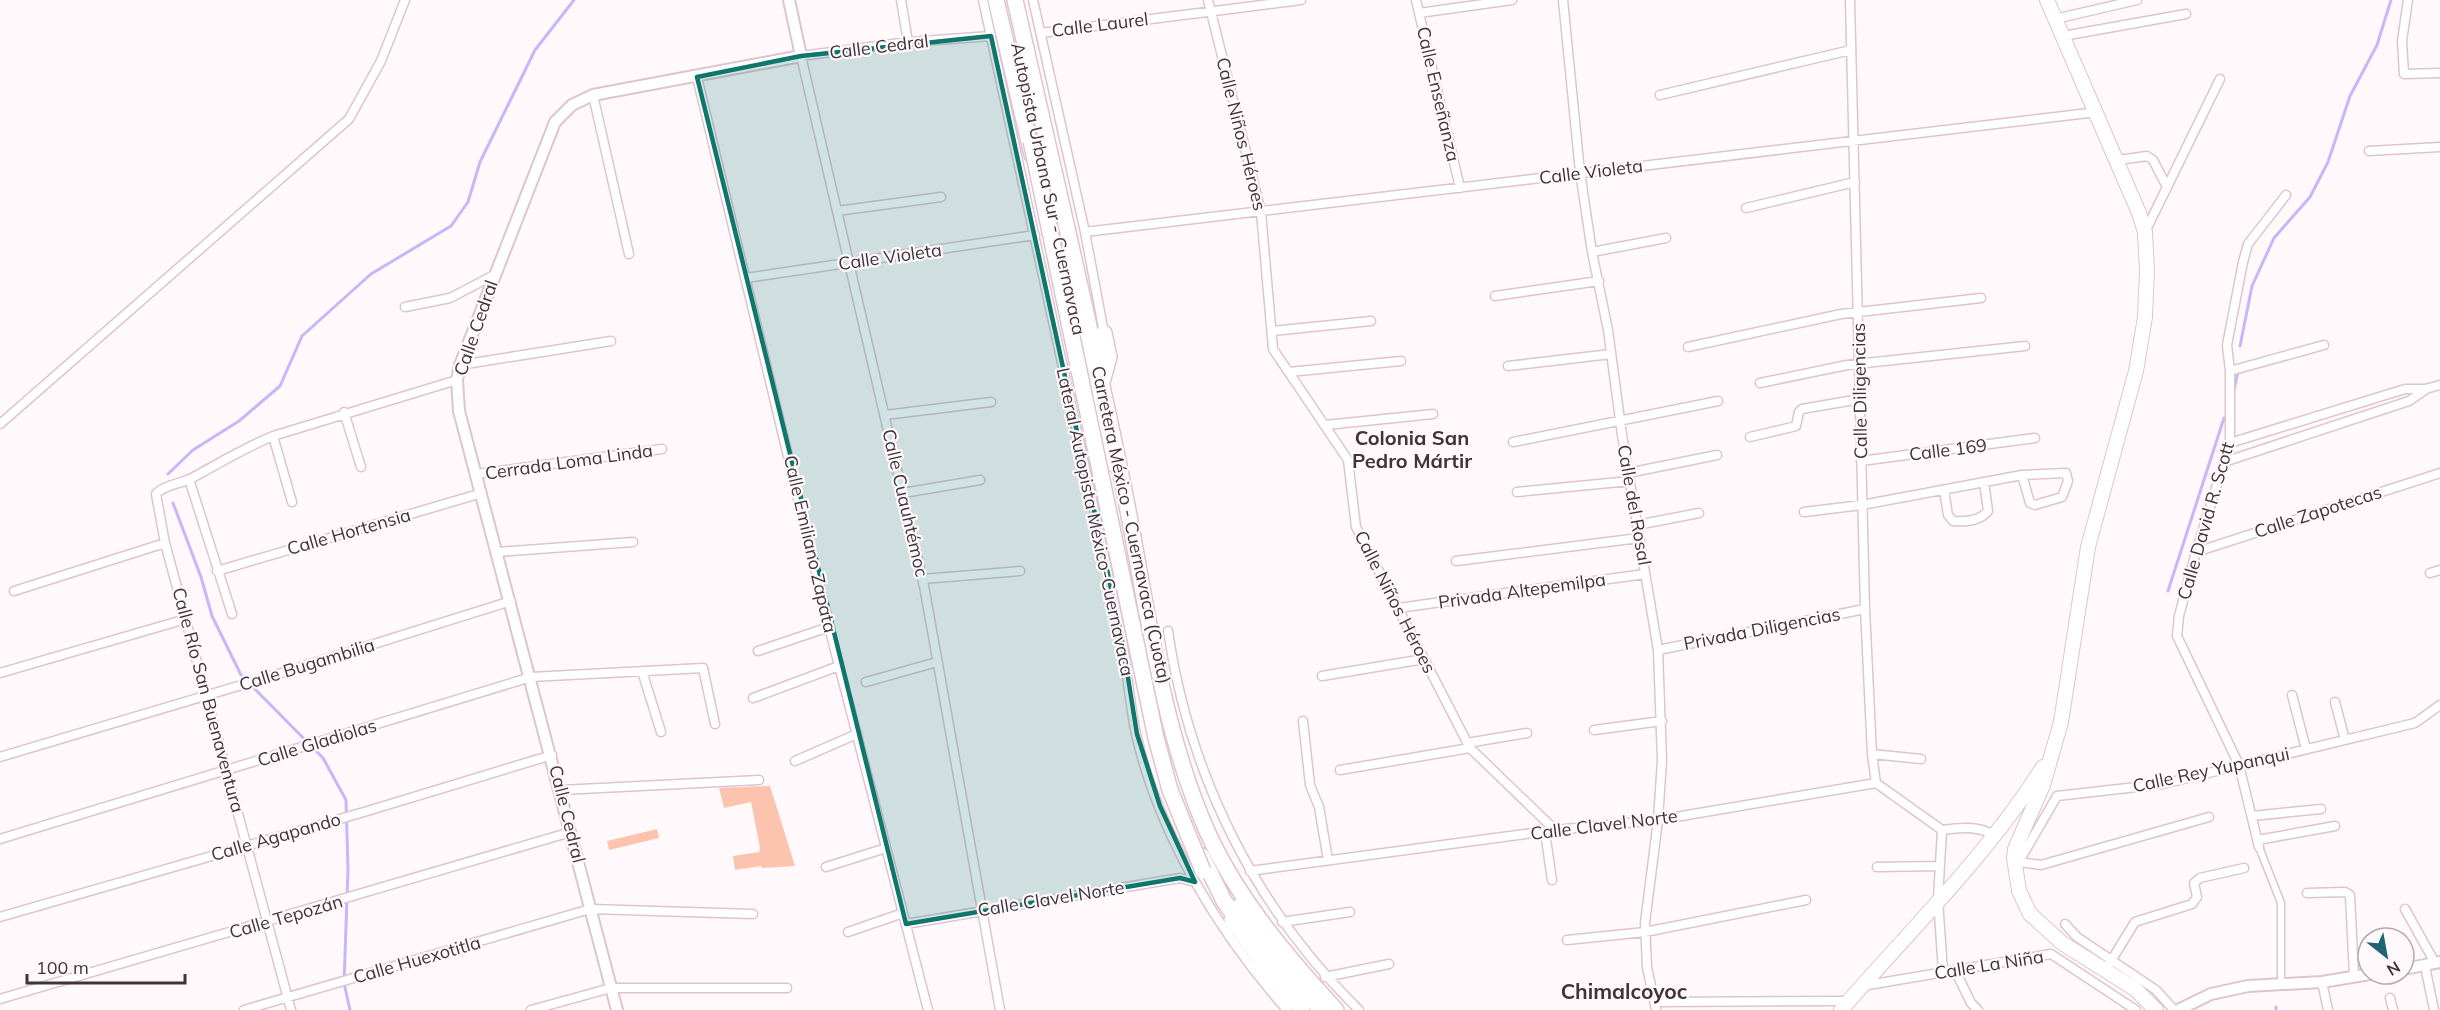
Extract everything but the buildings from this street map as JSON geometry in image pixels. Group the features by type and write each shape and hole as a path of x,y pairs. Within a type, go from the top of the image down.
{"highway":[{"name":"Carretera México - Cuernavaca (Cuota)","path":"997,0 1106,471 1128,633 1165,763 1177,801 1224,901 1310,1010"},
{"name":"Autopista Urbana Sur - Cuernavaca","path":"997,0 1029,130 1128,611 1170,790 1190,845 1218,900 1254,953 1302,1010"},
{"name":"Autopista Urbana Sur - Cuernavaca","path":"1006,0 1172,751 1189,804 1226,883 1275,958 1321,1010"},
{"name":"Carretera México - Cuernavaca (Cuota)","path":"1015,0 1102,382 1173,728 1196,801 1208,833 1239,890 1296,966 1336,1010"},
{"path":"1102,382 1109,357 1104,333"}],"main road":[{"path":"2047,0 2118,160 2145,232 2147,287 2141,342 2088,547 2061,722 2049,757 2043,785 2015,849 2019,891 2030,914 2062,943 2109,964 2156,1010"},
{"path":"1845,1006 1995,835 2018,806 2049,757"},
{"path":"1995,835 2016,863"}],"street":[{"path":"0,424 349,118 381,61 405,0"},
{"name":"Calle Cuauhtémoc","path":"789,0 923,579 1000,1010"},
{"path":"901,0 908,42"},
{"name":"Lateral Autopista México-Cuernavaca","path":"983,0 1128,633 1137,735 1160,806 1196,882 1265,986 1287,1010"},
{"path":"1034,0 1085,232 1104,333"},
{"name":"Calle Niños Héroes","path":"1208,0 1261,212 1273,349 1348,460 1356,526 1468,745 1555,830"},
{"name":"Calle Laurel","path":"1041,33 1302,0"},
{"name":"Calle Enseñanza","path":"1416,0 1460,188"},
{"path":"1419,13 1512,0"},
{"name":"Calle del Rosal","path":"1563,0 1580,172 1658,650 1662,721 1659,820 1645,933 1647,968 1655,1006"},
{"name":"Calle Diligencias","path":"1850,0 1865,609 1872,754 1876,783"},
{"path":"2055,19 2137,0"},
{"path":"2408,0 2402,41 2404,74 2440,73"},
{"path":"2063,36 2186,14"},
{"name":"Calle Cedral","path":"617,1010 552,755 459,411 457,380 459,365 555,122 572,105 593,95 801,56 908,42 991,36"},
{"path":"1660,95 1851,51"},
{"name":"Calle Emiliano Zapata","path":"697,77 829,627 928,1010"},
{"path":"2145,232 2220,79"},
{"path":"593,95 629,254"},
{"name":"Calle Violeta","path":"1085,232 2097,111"},
{"path":"2369,151 2440,147"},
{"path":"2118,160 2147,156 2153,160 2168,187"},
{"path":"1746,208 1855,182"},
{"name":"Calle David R. Scott","path":"2259,844 2239,765 2177,636 2179,616 2196,552 2230,442 2230,371 2227,345 2230,317 2248,244 2286,195"},
{"path":"837,211 941,196"},
{"name":"Calle Violeta","path":"746,278 1035,235"},
{"path":"1592,252 1666,238"},
{"path":"405,307 450,298 494,275"},
{"path":"1495,296 1599,280"},
{"path":"1688,347 1858,311 1981,298"},
{"path":"1272,331 1371,321"},
{"path":"459,365 611,341"},
{"path":"2230,371 2324,345"},
{"path":"1760,383 1847,365 2025,346"},
{"path":"1508,366 1611,354"},
{"path":"1289,372 1401,361"},
{"path":"232,614 189,479 273,436 344,412 457,380"},
{"path":"2230,442 2405,389 2425,389 2440,385"},
{"path":"2224,462 2409,401 2425,389"},
{"path":"1750,437 1796,426 1799,412 1803,409 1860,399"},
{"path":"2372,400 2375,412"},
{"path":"1514,442 1719,401"},
{"path":"885,415 991,402"},
{"path":"344,412 361,466"},
{"path":"1326,425 1433,414"},
{"path":"2321,415 2325,429"},
{"path":"2279,428 2283,442"},
{"path":"273,436 292,502"},
{"name":"Calle 169","path":"1861,461 2035,438"},
{"name":"Cerrada Loma Linda","path":"476,474 662,449"},
{"path":"1517,492 1629,477 1717,455"},
{"path":"1804,512 1862,505 2022,475 2066,473 2068,481 2061,497 2036,505 2030,503 2022,475"},
{"name":"Calle Zapotecas","path":"2196,552 2440,473"},
{"name":"Calle Río San Buenaventura","path":"189,479 163,488 156,494 165,543 249,845 291,1010"},
{"path":"903,493 980,480"},
{"path":"1944,490 1948,515 1953,521 1964,522 1983,517 1988,511 1984,482"},
{"name":"Calle Hortensia","path":"217,571 482,493"},
{"path":"1637,525 1699,513"},
{"path":"1456,561 1639,538"},
{"path":"498,552 633,542"},
{"path":"14,591 165,543"},
{"path":"2430,573 2440,570"},
{"path":"923,579 1020,571"},
{"name":"Privada Altepemilpa","path":"1398,608 1645,574"},
{"name":"Calle Bugambilia","path":"0,757 511,601"},
{"name":"Privada Diligencias","path":"1658,650 1865,609"},
{"path":"0,673 186,619"},
{"path":"758,651 829,627"},
{"path":"1168,631 1174,676 1215,804 1250,871 1282,922 1325,977 1359,1010"},
{"path":"1322,676 1424,659"},
{"path":"866,682 937,662"},
{"path":"753,698 839,666"},
{"name":"Calle Gladiolas","path":"0,839 292,752 531,677 703,668 715,724"},
{"path":"642,671 661,732"},
{"path":"2292,694 2306,749"},
{"path":"2335,702 2345,740"},
{"name":"Calle Rey Yupanqui","path":"2016,863 2057,796 2163,784 2415,723 2440,705"},
{"path":"1303,721 1310,785 1319,807 1328,860"},
{"path":"1594,730 1662,721"},
{"path":"1340,770 1527,733"},
{"path":"795,761 857,734"},
{"path":"1872,754 1921,759"},
{"name":"Calle Agapando","path":"0,917 552,755"},
{"path":"561,790 759,780"},
{"path":"1876,783 1942,830 1967,826 1982,828 1995,835"},
{"name":"Calle Clavel Norte","path":"1250,871 1555,830 1659,820 1876,783"},
{"path":"2252,816 2321,809"},
{"path":"2016,863 2041,864 2209,818"},
{"path":"2281,984 2281,903 2259,844 2335,826"},
{"path":"1942,830 1938,899 1943,972"},
{"name":"Calle Tepozán","path":"0,999 572,832"},
{"path":"1545,832 1552,880"},
{"path":"826,867 886,848"},
{"path":"1877,867 1940,866"},
{"path":"2109,964 2135,922 2192,904 2197,897 2194,883 2200,878 2244,868"},
{"name":"Calle Clavel Norte","path":"906,924 1180,878 1196,882"},
{"path":"2065,924 2109,964 2156,990 2176,1010 2211,993 2247,986 2322,982 2354,976 2350,895 2345,892 2307,893"},
{"path":"1567,940 1645,933 1806,900"},
{"name":"Calle Huexotitla","path":"244,1010 590,909 753,914"},
{"path":"2405,909 2433,964 2434,1010"},
{"path":"1282,922 1350,912"},
{"path":"848,932 903,914"},
{"name":"Calle La Niña","path":"1863,986 2051,954 2136,1010"},
{"path":"1325,977 1389,964"},
{"path":"2416,967 2433,964"},
{"path":"1955,970 1971,1003 1978,1010"},
{"path":"2322,982 2328,1010"},
{"path":"531,1010 611,988 787,988"},
{"path":"2390,998 2393,1010"},
{"path":"1762,1002 1769,1010"},
{"path":"1655,1006 1762,1002 1845,1006"}],"highlighted area":[{"path":"991,36 1121,634 1137,734 1160,806 1195,882 1180,878 906,924 697,77 801,56"}],"shaded area":[{"path":"770,786 795,866 762,868 761,866 735,870 733,856 759,852 760,848 751,802 724,808 719,788"},
{"path":"657,829 659,838 609,850 607,841"}],"waterway":[{"path":"168,474 193,450 239,421 280,386 302,336 371,274 451,226 468,202 480,162 535,50 574,0"},
{"path":"2240,346 2252,286 2274,238 2310,197 2328,162 2350,96 2377,45 2391,0"},
{"path":"2233,394 2238,372"},
{"path":"2168,591 2224,418"},
{"path":"173,503 201,577 212,616 241,675 247,680"},
{"path":"251,685 323,758 346,800 348,870 344,983 350,1010"}],"district":[{"name":"Colonia San Pedro Mártir","path":"1412,450"},
{"name":"Chimalcoyoc","path":"1624,992"}]}
